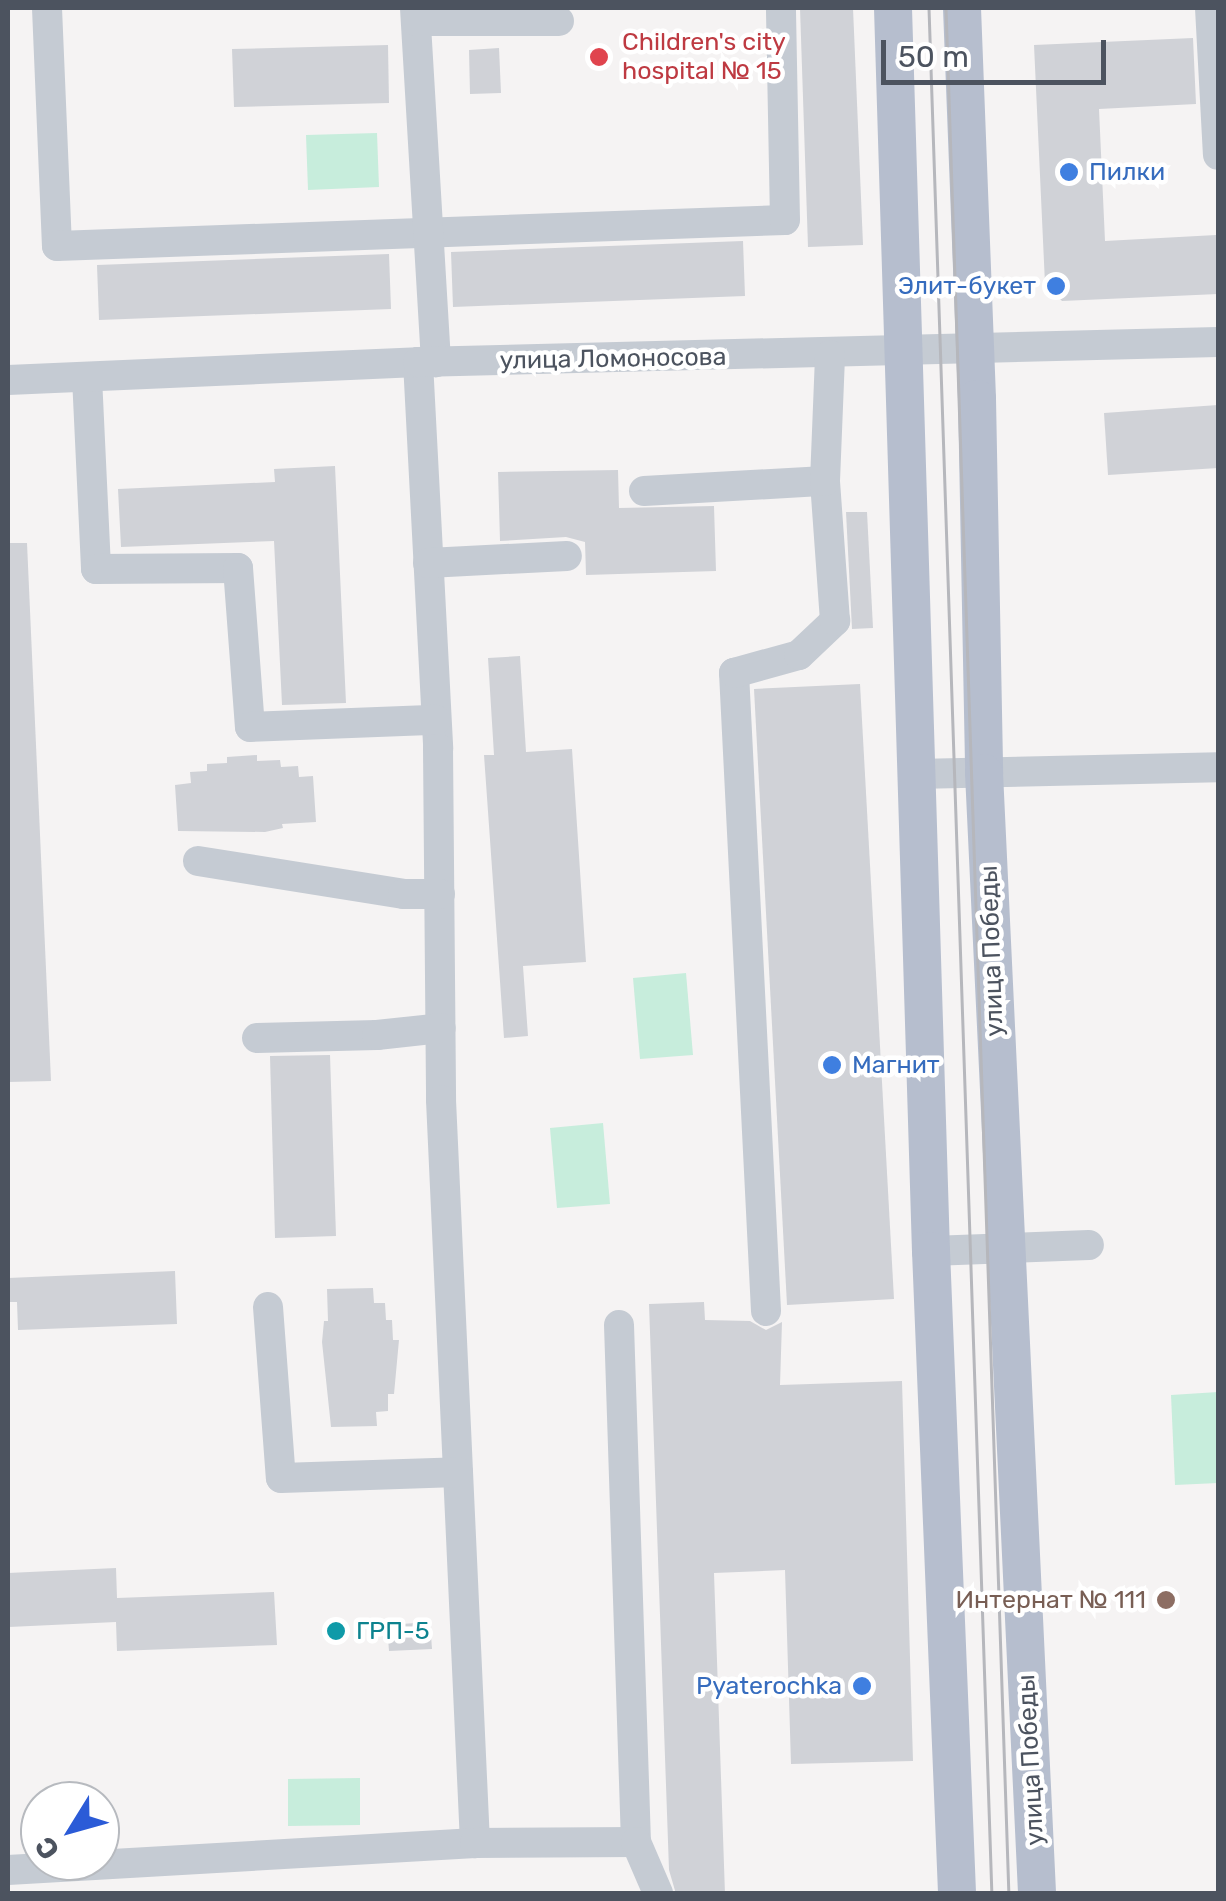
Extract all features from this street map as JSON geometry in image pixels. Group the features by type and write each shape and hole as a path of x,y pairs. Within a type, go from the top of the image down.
{"main road":[{"path":"893,8 931,1251 956,1894"},
{"name":"улица Победы","path":"962,8 984,773 1038,1894"}],"street":[{"path":"47,8 57,246 785,220 780,8"},
{"path":"1210,8 1218,155"},
{"path":"475,1843 442,1028 436,720 428,564 428,232 416,14 559,21"},
{"name":"улица Ломоносова","path":"8,380 426,362 830,355 1218,342"},
{"path":"766,1310 734,673 798,655 836,621 825,481 830,355"},
{"path":"87,377 96,569 238,568 250,727 436,720"},
{"path":"644,491 825,481"},
{"path":"428,564 566,556"},
{"path":"916,774 1218,767"},
{"path":"198,861 403,894 440,894"},
{"path":"257,1038 377,1036 442,1028"},
{"path":"931,1251 1089,1245"},
{"path":"268,1307 282,1478 458,1472"},
{"path":"619,1324 636,1842 658,1893"},
{"path":"8,1870 475,1843 636,1842"}],"green space":[{"path":"377,133 379,187 308,190 306,135"},
{"path":"686,973 693,1055 640,1059 633,978"},
{"path":"603,1123 610,1204 557,1208 550,1128"},
{"path":"1218,1392 1218,1483 1175,1485 1171,1395"},
{"path":"360,1778 360,1825 288,1826 288,1779"}],"building":[{"path":"800,8 853,8 863,245 808,247"},
{"path":"1193,38 1196,104 1099,109 1105,241 1216,235 1218,294 1062,301 1045,284 1034,45"},
{"path":"388,45 389,103 234,107 232,49"},
{"path":"499,48 501,93 470,94 469,50"},
{"path":"743,241 745,296 453,307 451,252"},
{"path":"389,254 391,309 99,320 97,265"},
{"path":"1218,405 1218,468 1108,475 1104,413"},
{"path":"335,466 346,703 282,705 274,541 121,547 118,489 275,482 274,469"},
{"path":"618,470 619,508 714,506 716,571 586,575 585,542 566,537 500,541 498,472"},
{"path":"846,512 867,512 873,628 852,629"},
{"path":"8,543 27,543 51,1081 8,1082"},
{"path":"520,656 526,752 572,749 586,962 523,966 528,1036 504,1038 484,755 494,755 488,658"},
{"path":"860,684 894,1299 787,1305 754,689"},
{"path":"257,755 257,761 280,760 281,767 298,766 299,777 313,776 316,822 282,824 283,828 265,832 178,831 175,785 191,783 190,772 207,771 207,764 227,763 227,757"},
{"path":"330,1055 336,1236 275,1238 270,1056"},
{"path":"175,1271 177,1324 18,1330 17,1302 8,1302 8,1278"},
{"path":"373,1288 374,1303 385,1303 386,1320 392,1320 393,1340 399,1340 394,1394 388,1394 388,1411 376,1412 377,1426 331,1427 322,1342 324,1321 328,1321 327,1289"},
{"path":"704,1302 705,1320 750,1321 766,1330 782,1322 780,1385 902,1381 913,1761 791,1764 785,1570 714,1573 725,1894 676,1894 669,1870 649,1304"},
{"path":"116,1568 117,1598 274,1592 277,1645 117,1651 116,1622 9,1627 8,1573"},
{"path":"430,1622 432,1649 389,1651 387,1625"}],"tram line":[{"path":"929,8 992,1894"},
{"path":"946,8 1009,1894"}],"place":[{"name":"Children's city hospital № 15","path":"599,57"},
{"name":"Пилки","path":"1069,172"},
{"name":"Элит-букет","path":"1056,286"},
{"name":"Магнит","path":"832,1065"},
{"name":"Интернат № 111","path":"1166,1600"},
{"name":"ГРП-5","path":"336,1631"},
{"name":"Pyaterochka","path":"862,1686"}]}
